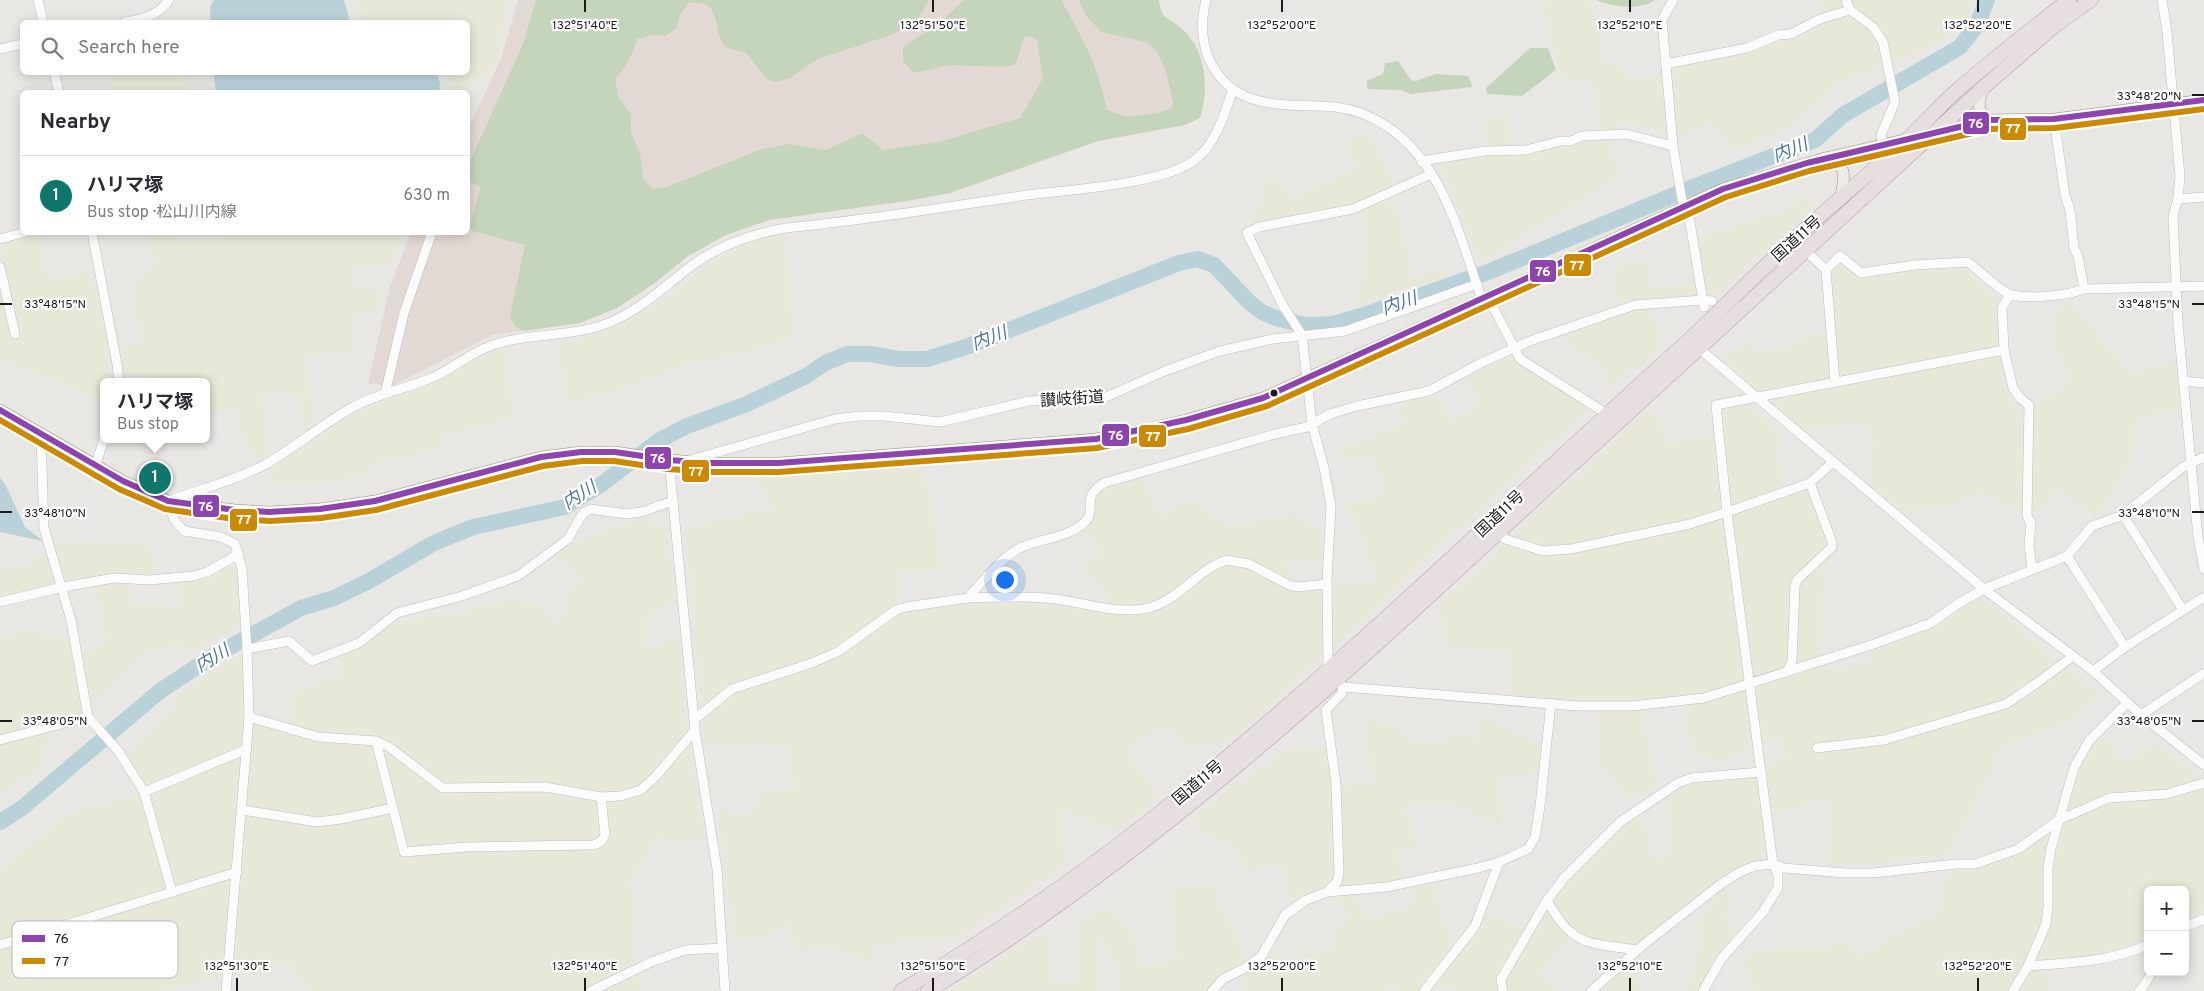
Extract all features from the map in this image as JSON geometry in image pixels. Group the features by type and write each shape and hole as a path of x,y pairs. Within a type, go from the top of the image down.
{"highway":[{"name":"国道11号","path":"928,991 974,963 1134,850 1336,678 1494,528 1607,414 1690,339 1782,250 1908,139 1953,94 2003,51 2069,0"},
{"name":"国道11号","path":"1494,528 1699,350 1985,86 2054,27 2091,0"},
{"name":"国道11号","path":"901,991 999,928 1115,847 1199,780 1336,678"}],"main road":[{"path":"1985,86 1981,94 1980,107 1982,114 1989,120"},
{"path":"0,410 123,481 168,501 234,510 269,512 375,501 541,458 582,452 627,454 687,461 779,463 1096,438 1139,432 1263,398 1485,299 1684,204 1723,189 1825,158 1989,120 2054,119 2204,100"},
{"path":"1825,158 1833,160 1843,171 1845,178 1840,200"}],"street":[{"path":"38,0 43,20"},
{"path":"136,20 147,18 157,12 169,0"},
{"path":"1206,0 1202,24 1205,49 1216,72 1233,89 1250,99 1264,103 1354,111 1387,126 1401,138 1431,174 1445,198 1456,222 1476,282 1520,359 1607,414"},
{"path":"968,598 978,586 1019,549 1055,538 1085,522 1089,516 1090,496 1094,490 1104,483 1275,434 1307,427 1330,414 1358,406 1429,391 1479,364 1530,341 1635,304 1706,303 1689,216 1679,182 1673,146 1662,20 1673,0"},
{"path":"1846,0 1850,10 1873,27 1883,42 1895,102 1880,135 1882,144"},
{"path":"2162,0 2167,32 2180,176 2178,199 2173,216 2183,381 2198,537 2204,569"},
{"path":"1666,64 1746,48 1778,35 1791,34 1820,20 1850,10"},
{"path":"0,49 20,44"},
{"path":"55,75 58,90"},
{"path":"226,991 249,717 242,570 235,544 221,537 184,532 174,520 168,501 263,466 351,408 369,399 434,377 498,343 515,338 577,333 605,325 650,300 687,269 709,255 746,237 766,231 1108,184 1172,172 1197,159 1206,148 1220,124 1233,89"},
{"path":"2054,119 2065,195 2070,210 2074,248 2078,256 2084,289"},
{"path":"1421,161 1485,151 1526,150 1561,141 1571,141 1582,136 1626,134 1673,146"},
{"path":"1327,892 1336,882 1339,874 1336,784 1326,710 1342,693 1336,678 1327,584 1331,506 1324,468 1312,424 1308,378 1300,332 1283,306 1247,233 1259,227 1353,209 1431,174"},
{"path":"2178,199 2204,197"},
{"path":"0,239 20,234"},
{"path":"93,235 119,378"},
{"path":"386,394 404,312 431,235"},
{"path":"1806,251 1826,270 1835,382"},
{"path":"1826,270 1840,256 1861,273 1915,265 1968,262 2010,294 2051,296 2074,293 2084,289 2204,286"},
{"path":"0,267 15,334"},
{"name":"讃岐街道","path":"687,461 851,417 884,416 940,422 1029,401 1106,397 1165,371 1220,350 1300,332 1345,331 1364,326 1476,282"},
{"path":"2010,294 2002,308 2004,350 2014,388 2020,398 2029,405 2027,516 2031,523 2029,546 2032,568"},
{"path":"1690,339 1699,350 1984,589 2093,671 2141,715 2204,765"},
{"path":"1703,991 1722,958 1763,912 1778,888 1778,874 1773,864 1727,512 1716,406 2004,350"},
{"path":"2183,381 2204,383"},
{"path":"42,435 44,528 63,587 71,620 88,717 119,752 144,792 172,892"},
{"path":"96,464 103,443"},
{"path":"1336,678 1577,706 1632,706 1704,698 1874,644 1931,623 1959,602 1984,589 2032,568 2067,556 2092,526 2123,515 2183,467 2204,457"},
{"path":"670,460 694,730 717,869 725,991"},
{"path":"1494,528 1504,539 1543,551 1571,549 1690,524 1727,512 1810,483 1833,462"},
{"path":"1787,672 1792,661 1795,586 1797,580 1832,547 1832,542 1810,483"},
{"path":"247,647 289,641 312,661 359,643 397,613 462,596 518,576 568,539 583,513 591,509 626,514 641,512 673,501"},
{"path":"2123,515 2183,610"},
{"path":"0,602 63,587 114,578 149,580 194,576 207,572 239,554"},
{"path":"2067,556 2125,647"},
{"path":"694,720 732,689 812,663 839,651 896,610 906,607 968,598 1046,598 1128,609 1151,607 1171,599 1204,572 1226,560 1249,564 1289,585 1297,587 1327,584"},
{"path":"2093,671 2125,647 2204,597"},
{"path":"1817,748 1884,740 2006,704 2073,656"},
{"path":"2141,715 2204,673"},
{"path":"1212,991 1223,979 1247,967 1261,957 1285,915 1306,900 1327,892 1386,887 1499,862 1528,849 1535,837 1546,768 1551,703"},
{"path":"2012,991 2028,966 2046,924 2048,867 2074,768 2089,741 2127,703"},
{"path":"0,740 88,717"},
{"path":"249,717 318,737 376,740 389,746 443,788 545,787 601,797 620,796 641,790 656,776 694,730"},
{"path":"376,740 404,852 468,847 593,845 601,842 605,836 601,797"},
{"path":"144,792 247,749"},
{"path":"1503,991 1501,979 1547,900 1564,878 1620,822 1664,790 1692,778 1761,772"},
{"path":"1591,991 1638,950 1721,884 1740,872 1755,866 1773,864 1784,868 1844,873 1873,873 1956,864 1975,864 2018,849 2060,820 2110,798 2166,794 2204,783"},
{"path":"242,810 317,822 392,808"},
{"path":"1424,991 1475,926 1499,862"},
{"path":"78,921 236,872"},
{"path":"1547,900 1564,927 1588,943 1638,950"},
{"path":"2189,925 2204,919"},
{"path":"0,945 12,941"},
{"path":"2028,966 2101,960 2119,956 2144,947"},
{"path":"591,991 651,962 685,950 722,948"},
{"path":"2139,991 2143,988 2150,976"}],"shaded area":[{"path":"518,0 1150,0 1181,104 1158,129 1098,141 950,193 769,220 726,235 688,256 656,282 617,308 580,323 492,335 394,385 368,384 390,286 410,235 470,235 470,125 501,59"}],"green space":[{"path":"358,0 508,0 503,19 498,57 487,73 468,90 453,90 450,75 470,75 470,20 363,20"},
{"path":"536,0 929,0 917,20 891,35 818,59 790,78 775,82 766,78 746,53 725,47 712,10 699,3 688,3 680,15 676,29 665,36 653,35 637,39 629,60 615,78 618,96 631,115 631,132 640,153 644,180 653,189 667,187 762,149 789,144 826,150 862,133 883,150 939,142 1020,118 1043,78 1037,41 1031,36 1024,37 1016,64 1004,67 949,65 915,73 903,62 903,47 941,22 964,0 1061,0 1089,53 1107,110 1127,117 1158,113 1172,108 1173,102 1165,68 1156,50 1147,42 1101,32 1087,17 1079,0 1159,0 1164,15 1190,37 1196,47 1204,70 1205,83 1200,118 1185,125 1098,141 950,193 769,220 726,235 688,256 656,282 617,308 580,323 523,331 514,325 510,316 525,245 470,230 481,187 470,182 470,162 523,44"},
{"path":"1558,0 1588,0 1599,30 1601,61 1616,66 1631,79 1661,74 1669,69 1724,57 1775,41 1800,39 1808,33 1829,24 1820,0 1974,0 1964,20 1944,38 1894,63 1840,81 1786,129 1734,150 1708,121 1685,136 1620,121 1611,151 1620,175 1479,262 1464,220 1439,162 1490,154 1482,122 1506,113 1513,154 1552,147 1571,146 1584,141 1600,140 1596,91 1584,78 1566,82 1549,38 1544,3"},
{"path":"1596,0 1655,0 1641,6 1626,7"},
{"path":"1530,48 1548,48 1556,70 1522,96 1487,94 1486,88"},
{"path":"1398,61 1411,80 1416,81 1436,74 1468,76 1473,87 1411,94 1401,90 1367,89 1367,81 1383,74 1385,63"},
{"path":"182,75 184,90 113,90 110,79 113,76"},
{"path":"1367,132 1393,185 1390,186 1413,278 1444,269 1446,275 1357,306 1356,303 1361,290 1366,235 1361,210 1357,202 1251,225 1256,209 1260,206 1264,188 1274,174 1290,202 1357,166 1345,141"},
{"path":"1809,195 1814,204 1773,244 1761,251 1714,296 1706,296 1705,293 1649,299 1647,305 1662,342 1661,347 1639,368 1631,370 1612,387 1608,384 1603,366 1573,345 1562,333 1624,312 1615,289 1618,266 1647,261 1651,291 1689,282 1693,280 1704,265 1700,237 1773,213 1778,216"},
{"path":"38,235 48,281 91,271 108,344 109,378 100,378 100,400 93,399 73,387 0,358 0,285 7,284 1,244 10,239"},
{"path":"148,235 176,235 178,244 226,235 401,235 389,266 351,266 352,289 381,290 377,310 357,312 353,327 355,352 305,356 314,427 303,432 299,394 284,396 283,392 261,393 268,455 254,461 250,445 244,445 237,407 224,408 210,415 210,378 124,376 119,348 122,346 142,345 132,287 155,264"},
{"path":"785,235 792,337 741,354 681,366 615,391 565,402 558,342 582,339 622,325 669,297 698,273 731,251 764,238"},
{"path":"1840,262 1852,271 1856,280 1916,269 1942,267 1965,272 1971,276 1996,300 1997,348 2008,400 2023,411 2030,409 2048,395 2058,394 2064,389 2069,374 2054,339 2053,323 2056,310 2065,301 2092,328 2102,343 2119,358 2129,376 2175,360 2180,412 2142,415 2135,423 2127,465 2097,516 2093,517 2057,485 2047,500 2033,513 2019,510 1984,492 1972,494 1944,509 1902,510 1873,486 1869,471 1874,441 1864,422 1822,429 1805,429 1726,364 1728,357 1739,348 1754,343 1758,353 1802,343 1806,337 1836,330 1831,270"},
{"path":"505,348 513,418 441,435 439,448 368,464 369,474 313,484 270,484 271,469 359,411 413,393 482,356"},
{"path":"1513,354 1590,407 1413,569 1403,583 1227,742 1185,744 1170,724 1154,730 1124,751 1159,797 1114,832 1067,810 1060,812 1064,864 961,935 935,941 915,940 872,944 874,962 828,947 797,951 792,924 751,939 732,940 727,875 719,813 724,808 732,816 739,817 756,809 762,790 775,789 784,791 795,789 789,748 705,742 686,530 750,512 770,513 771,507 753,470 893,462 899,472 923,468 927,492 931,499 939,561 938,572 898,572 900,605 904,612 974,604 1030,604 1109,613 1111,600 1096,581 1079,567 1102,554 1085,527 1094,516 1095,497 1100,491 1140,478 1156,512 1162,517 1173,507 1198,500 1218,521 1227,526 1247,525 1257,520 1295,513 1297,521 1308,520 1312,528 1323,527 1321,558 1284,563 1297,581 1300,591 1318,589 1331,584 1374,582 1374,573 1349,503 1386,496 1373,455 1342,463 1338,447 1368,439 1403,424 1398,401 1433,394 1452,421 1479,405 1466,375"},
{"path":"1744,404 1782,435 1775,437 1786,496 1807,491 1828,540 1827,546 1831,557 1823,574 1821,666 1828,665 1830,669 1870,663 1874,652 1934,627 1963,607 1981,598 2100,697 2089,702 2084,709 2065,724 1999,746 1997,762 1985,781 1948,855 1871,864 1828,864 1824,857 1831,842 1829,799 1819,799 1763,819 1765,841 1760,855 1751,863 1726,874 1653,934 1632,944 1591,940 1575,933 1566,924 1552,902 1567,882 1620,828 1637,816 1646,834 1652,858 1667,860 1672,845 1665,797 1674,790 1694,782 1766,777 1766,767 1780,760 1790,760 1780,737 1722,760 1692,752 1685,696 1640,700 1643,729 1649,746 1652,770 1657,785 1628,799 1600,763 1596,701 1508,695 1511,653 1464,648 1444,650 1440,605 1645,414 1653,410 1656,413 1667,444 1724,433 1722,413 1724,409"},
{"path":"646,515 648,524 669,527 666,541 672,569 675,602 647,614 643,652 678,638 686,725 705,839 658,837 634,872 626,891 637,892 632,945 633,965 638,974 642,991 310,991 292,969 291,962 280,962 253,973 233,974 159,991 0,991 0,874 16,854 35,843 65,817 92,807 136,795 144,782 138,778 127,753 177,709 174,699 232,658 243,659 244,720 287,732 294,705 289,692 317,687 318,679 327,677 333,682 340,680 338,654 357,649 390,624 462,612 470,615 473,608 515,600 523,606 528,601 530,604 538,603 544,612 558,624 572,606 567,602 567,593 573,588 582,586 583,582 555,553 570,545"},
{"path":"101,541 150,546 155,574 124,574 131,606 163,602 166,610 180,605 179,581 194,581 211,576 225,567 233,566 238,572 241,624 188,653 179,643 147,651 90,704 84,714 54,723 39,767 0,793 0,635 16,634 16,627 71,641 81,655 108,643 93,577 68,580 0,598 0,570 31,564 56,545"},
{"path":"1480,715 1542,747 1541,768 1528,775 1501,776 1502,824 1500,825 1449,803 1401,806 1417,846 1394,850 1402,878 1401,881 1345,885 1339,883 1328,886 1293,905 1291,904 1284,869 1278,865 1243,872 1241,850 1196,827 1194,823 1195,817 1235,784 1240,786 1287,749 1327,747 1332,787 1372,785 1367,721 1387,723 1398,729 1408,740 1445,744 1446,735 1479,739"},
{"path":"2094,740 2115,740 2114,760 2139,759 2140,744 2151,752 2157,744 2204,782 2204,909 2189,916 2189,886 2144,886 2144,939 2116,950 2095,955 2045,961 2044,972 2050,991 1755,991 1743,962 1748,955 1756,952 1792,947 1823,948 1850,941 1854,953 1863,956 1893,937 1932,918 1937,913 1950,866 1982,865 2007,859 2022,853 2065,821 2076,775"},
{"path":"1432,881 1452,946 1461,950 1480,926 1484,912 1533,934 1546,910 1548,910 1569,937 1538,975 1559,991 1463,991 1448,989 1431,978 1420,991 1399,991 1395,986 1384,991 1244,991 1241,974 1253,969 1263,959 1270,947 1288,974 1304,944 1325,955 1335,941 1332,938 1350,915 1328,902 1334,896 1350,893 1369,921 1417,903 1412,885"},
{"path":"1209,884 1212,886 1246,960 1243,965 1219,976 1207,991 1121,991 1117,964 1099,937 1097,938 1099,991 951,991 1035,937 1046,936 1052,984 1079,980 1079,925 1086,918 1111,909 1131,932 1141,965 1178,960 1170,890 1171,888"},
{"path":"1725,889 1728,892 1730,902 1723,923 1739,930 1722,947 1703,981 1713,991 1691,991 1687,989 1701,941 1697,923 1712,901"},
{"path":"1634,961 1636,963 1635,979 1641,991 1599,991"}],"water":[{"path":"214,0 344,0 349,20 211,20 210,7"},
{"path":"214,75 438,75 440,84 439,90 216,90"},
{"path":"0,478 5,484 25,527 43,541 0,532"}],"waterway":[{"name":"内川","path":"0,822 22,808 160,691 210,658 301,608 334,598 369,581 434,543 473,527 565,507 602,484 658,441 687,426 747,404 806,376 825,363 847,354 870,354 899,359 927,359 966,347 1179,263 1198,259 1214,265 1249,302 1262,312 1278,319 1306,325 1333,324 1364,315 1488,272 1696,186 1815,140 1843,115 1960,47 1977,25 1987,0"}],"transit line":[{"name":"76","path":"0,410 123,481 168,501 235,510 269,512 320,509 375,501 541,457 581,452 615,452 669,460 711,463 779,463 1096,439 1186,420 1263,398 1723,189 1807,163 1989,120 2054,119 2204,100"},
{"name":"77","path":"0,420 119,489 165,509 234,519 270,521 321,518 376,510 543,466 582,461 614,461 668,469 710,472 779,472 1097,448 1188,429 1267,406 1726,197 1809,171 1990,129 2055,128 2204,109"}],"place":[{"name":"ハリマ塚","path":"155,478"}]}
